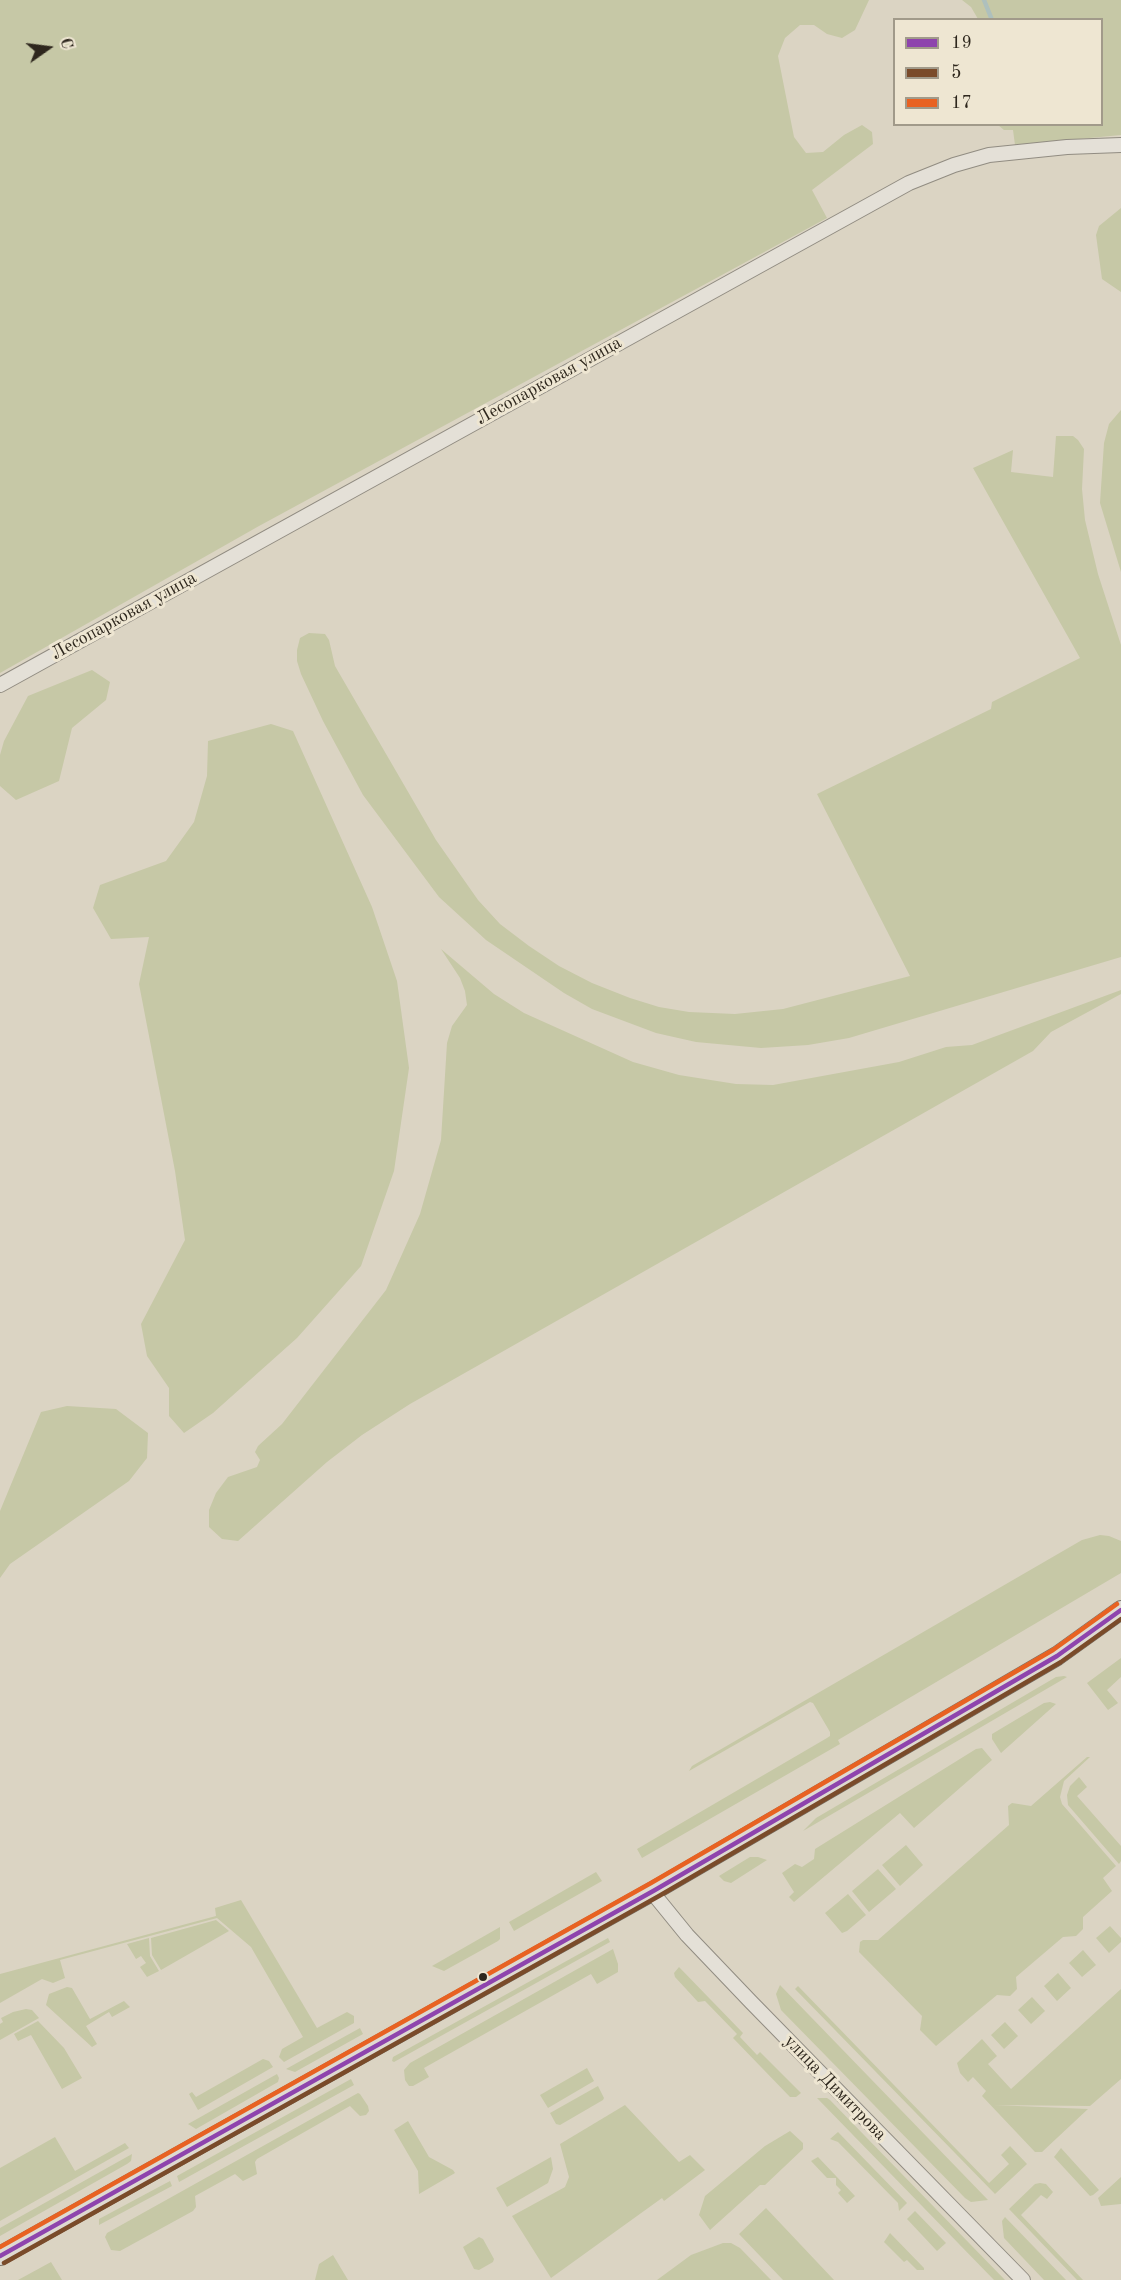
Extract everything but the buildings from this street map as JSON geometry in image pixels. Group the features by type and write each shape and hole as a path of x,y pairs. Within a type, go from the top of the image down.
{"main road":[{"path":"0,2256 652,1892 1058,1656 1121,1610"}],"street":[{"name":"Лесопарковая улица","path":"0,684 909,183 954,165 990,155 1067,147 1121,145"},
{"name":"улица Димитрова","path":"652,1892 687,1935 751,2002 1023,2280"}],"green space":[{"path":"0,0 869,0 855,30 842,38 827,34 814,25 800,25 785,38 778,56 794,137 806,153 823,152 844,135 862,125 872,132 873,144 812,190 827,218 259,526 0,673"},
{"path":"962,0 1121,0 1121,135 1015,145 1013,130 1004,130 999,126 1103,126 1103,18 977,18 971,7"},
{"path":"1121,208 1121,292 1102,279 1096,235 1099,226"},
{"path":"1121,410 1121,572 1100,503 1104,443 1109,424"},
{"path":"1056,436 1073,436 1084,449 1082,489 1085,520 1098,574 1121,645 1121,957 849,1038 808,1045 761,1048 696,1042 656,1033 592,1009 564,993 486,940 439,897 363,795 323,721 297,661 300,638 309,633 325,634 329,640 335,666 436,840 478,900 500,924 529,946 559,966 592,983 659,1007 689,1012 735,1014 783,1009 910,976 817,794 991,709 992,702 1080,658 973,468 1013,450 1011,472 1053,477"},
{"path":"92,670 110,682 106,700 72,728 59,781 16,800 0,786 0,755 4,741 28,696"},
{"path":"271,724 293,731 372,907 397,981 409,1068 394,1171 361,1266 297,1338 213,1413 184,1433 169,1416 169,1388 147,1356 141,1324 185,1240 175,1171 139,984 149,937 111,939 93,908 100,885 166,861 194,822 207,776 208,741"},
{"path":"441,949 494,994 524,1013 633,1062 679,1075 736,1084 773,1085 899,1062 946,1047 972,1045 1121,990 1121,994 1051,1032 1033,1051 410,1404 362,1435 327,1462 238,1541 222,1539 209,1527 209,1510 216,1493 228,1477 257,1467 260,1460 255,1452 258,1446 282,1424 386,1290 420,1214 441,1140 447,1043 452,1026 467,1005 460,978"},
{"path":"67,1406 116,1409 148,1433 147,1458 129,1481 10,1564 0,1578 0,1511 41,1412"},
{"path":"1100,1535 1121,1541 1121,1573 838,1740 840,1744 642,1858 637,1849 827,1738 830,1732 813,1703 810,1702 689,1771 692,1766 1082,1540"},
{"path":"1121,1658 1121,1677 1107,1690 1118,1703 1108,1710 1087,1683"},
{"path":"1056,1677 1067,1677 803,1831 816,1818"},
{"path":"1044,1703 1056,1704 1001,1753 992,1739 992,1734"},
{"path":"982,1748 992,1760 914,1828 900,1813 794,1902 789,1897 794,1892 782,1873 795,1864 802,1867 814,1859 815,1849 976,1749"},
{"path":"1087,1757 1090,1757 1064,1781 1060,1797 1062,1804 1116,1866 1103,1878 1112,1891 1083,1917 1083,1929 1076,1936 1063,1937 1016,1977 1017,1989 1010,1996 997,1995 936,2046 920,2030 922,2016 859,1952 860,1942 878,1940 1009,1825 1008,1806 1012,1803 1031,1806"},
{"path":"1079,1777 1087,1787 1077,1796 1121,1846 1119,1864 1068,1805 1067,1795 1070,1786"},
{"path":"906,1845 923,1865 900,1886 882,1865"},
{"path":"750,1857 767,1860 731,1883 719,1876"},
{"path":"878,1869 896,1889 869,1912 852,1891"},
{"path":"596,1872 602,1881 514,1931 509,1922"},
{"path":"848,1894 866,1915 842,1933 825,1913"},
{"path":"241,1900 317,2028 347,2012 354,2016 354,2023 284,2062 279,2057 282,2049 303,2037 251,1947 217,1918 60,1960 65,1978 53,1983 42,1979 0,2003 0,1974 216,1916 215,1908"},
{"path":"216,1920 229,1931 161,1970 152,1955 151,1938"},
{"path":"1110,1926 1121,1938 1121,1942 1109,1953 1096,1938"},
{"path":"500,1927 498,1941 444,1971 432,1966"},
{"path":"149,1938 150,1956 159,1971 147,1977 140,1967 146,1963 141,1956 136,1959 127,1944"},
{"path":"608,1938 610,1942 394,2062 392,2061 393,2057"},
{"path":"613,1949 618,1972 597,1984 591,1974 424,2068 429,2077 413,2086 409,2086 405,2080 404,2070 410,2063"},
{"path":"1083,1950 1096,1965 1082,1977 1069,1963"},
{"path":"679,1967 743,2033 740,2037 757,2055 760,2052 801,2093 796,2097 790,2097 733,2038 737,2034 705,2001 698,2002 675,1977 674,1973"},
{"path":"1058,1973 1071,1988 1057,2001 1044,1986"},
{"path":"780,1985 988,2200 971,2202 965,2198 781,2010 776,1994"},
{"path":"798,1986 989,2183 1009,2164 1001,2155 1010,2146 1027,2164 995,2194 795,1989"},
{"path":"67,1987 72,1988 90,2019 124,2001 130,2007 112,2017 109,2012 86,2026 97,2044 92,2047 46,2005 49,1994"},
{"path":"1121,1989 1121,2079 1090,2106 994,2105 1088,2109 1042,2152 1035,2152 982,2096 986,2091 973,2077 968,2082 960,2073 957,2063 982,2039 997,2056 988,2064 1011,2089"},
{"path":"1032,1997 1045,2011 1031,2024 1018,2010"},
{"path":"26,2009 32,2010 39,2018 0,2040 0,2024 3,2022 1,2018"},
{"path":"38,2021 64,2048 82,2078 62,2089 31,2035 18,2041 14,2034"},
{"path":"1005,2022 1018,2036 1004,2049 991,2035"},
{"path":"360,2028 363,2034 295,2072 286,2069"},
{"path":"263,2059 269,2061 273,2067 198,2110 189,2094 192,2092 196,2097"},
{"path":"587,2068 594,2081 548,2108 540,2095"},
{"path":"277,2074 278,2082 196,2129 188,2124"},
{"path":"351,2079 354,2085 179,2182 177,2176"},
{"path":"598,2086 603,2100 560,2125 556,2124 550,2113"},
{"path":"358,2093 368,2106 369,2111 366,2115 360,2116 350,2106 257,2159 255,2162 257,2174 243,2181 235,2174 195,2196 196,2207 193,2211 120,2251 111,2250 105,2237 107,2233"},
{"path":"817,2098 830,2100 1005,2280 994,2280"},
{"path":"625,2105 679,2162 690,2155 705,2170 664,2201 662,2198 551,2278 512,2216 565,2187 569,2177 560,2144"},
{"path":"408,2121 429,2157 455,2173 419,2194 418,2171 394,2130"},
{"path":"790,2131 803,2143 803,2149 765,2185 760,2185 710,2230 699,2215 705,2196 765,2146"},
{"path":"838,2132 907,2203 899,2211 898,2203 838,2142 830,2139"},
{"path":"55,2137 75,2171 125,2143 129,2148 0,2221 0,2168"},
{"path":"1061,2148 1099,2190 1093,2195 1090,2196 1054,2157"},
{"path":"132,2154 131,2161 127,2164 0,2236 0,2228"},
{"path":"551,2157 553,2169 548,2183 507,2207 496,2188"},
{"path":"818,2157 855,2196 847,2203 838,2193 841,2190 836,2185 836,2178 827,2178 811,2161"},
{"path":"1121,2177 1121,2204 1101,2206 1098,2198"},
{"path":"170,2181 172,2186 99,2225 99,2219"},
{"path":"1035,2184 1046,2184 1053,2192 1047,2199 1041,2195 1021,2215 1083,2280 1077,2280 1009,2209"},
{"path":"766,2208 834,2280 783,2280 739,2234"},
{"path":"915,2211 946,2243 937,2251 907,2219"},
{"path":"1005,2217 1066,2280 1044,2280 1004,2238 1002,2221"},
{"path":"890,2233 924,2270 917,2270 907,2260 904,2262 884,2242"},
{"path":"479,2237 483,2239 494,2259 493,2262 479,2270 474,2269 463,2247"},
{"path":"723,2243 731,2243 740,2248 771,2280 657,2280 691,2255"},
{"path":"333,2255 348,2280 315,2280 319,2264"},
{"path":"51,2262 62,2280 18,2280"}],"waterway":[{"path":"984,0 991,18"}],"transit line":[{"name":"17","path":"0,2247 651,1883 1053,1650 1117,1604"},
{"name":"19","path":"0,2256 655,1890 1057,1656 1121,1610"},
{"name":"5","path":"4,2263 659,1896 1061,1662 1121,1619"}]}
